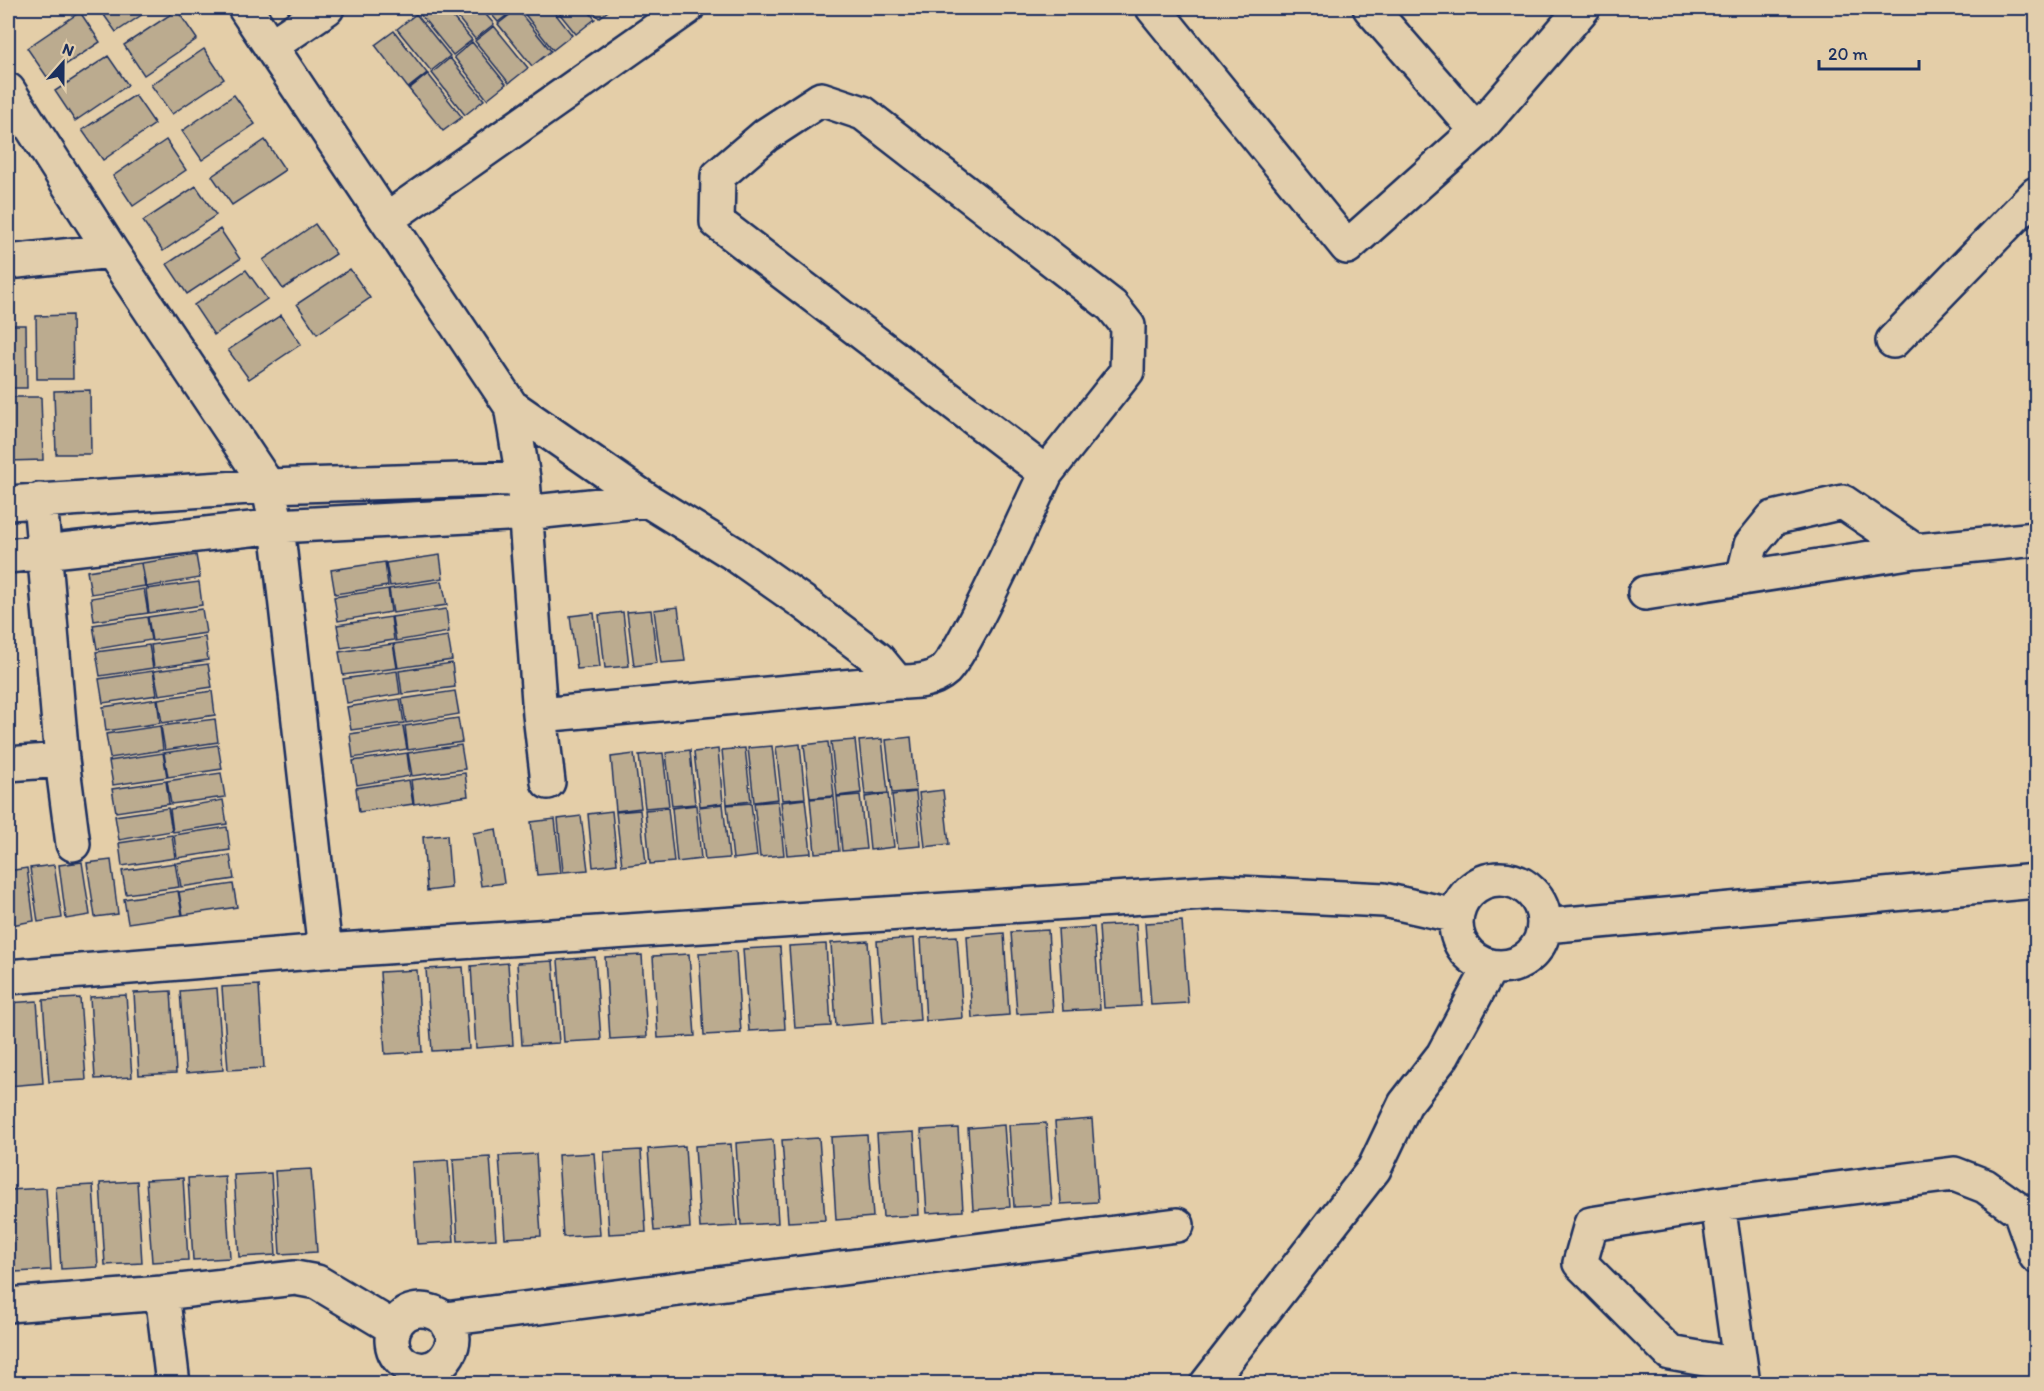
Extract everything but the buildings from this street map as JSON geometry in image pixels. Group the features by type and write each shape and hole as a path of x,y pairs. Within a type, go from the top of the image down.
{"street":[{"path":"245,8 511,406 647,500 733,553 804,603 878,659 897,682"},
{"path":"271,46 327,8"},
{"path":"387,219 687,8"},
{"path":"1153,8 1347,247 1477,131 1584,8"},
{"path":"1370,8 1477,131"},
{"path":"8,90 111,251 268,486 277,526 325,951"},
{"path":"540,715 916,682 944,670 959,650 982,606 1046,473 1127,371 1128,326 1112,306 863,114 821,99 766,135 718,176 717,222 1046,473"},
{"path":"1893,341 2037,194"},
{"path":"8,262 111,251"},
{"path":"511,406 523,478 540,715 548,782"},
{"path":"8,503 268,486 523,478"},
{"path":"39,500 62,760 73,844"},
{"path":"8,556 44,554 277,526 525,513 647,500"},
{"path":"1743,578 1751,545 1773,518 1843,502 1915,552"},
{"path":"1645,593 1915,552 2037,539"},
{"path":"8,764 62,760"},
{"path":"1505,879 1526,887 1534,895 1544,915 1545,926 1543,936 1532,954 1514,965 1491,966 1482,964 1464,949 1457,933 1456,916 1459,905 1474,888 1483,882 1505,879"},
{"path":"1545,926 2037,881"},
{"path":"8,977 325,951 1219,892 1384,900 1456,916"},
{"path":"1207,1383 1374,1169 1405,1104 1443,1055 1491,966"},
{"path":"1718,1204 1741,1374 1670,1353 1580,1263 1591,1224 1718,1204 1954,1174 2028,1207 2037,1256"},
{"path":"445,1319 1177,1225"},
{"path":"8,1305 162,1293 295,1278 317,1282 394,1328"},
{"path":"162,1293 173,1383"},
{"path":"410,1311 434,1312 445,1319 452,1332 452,1347 445,1359 444,1376 411,1368 401,1361 394,1351 392,1340 394,1328 400,1318 410,1311"}]}
